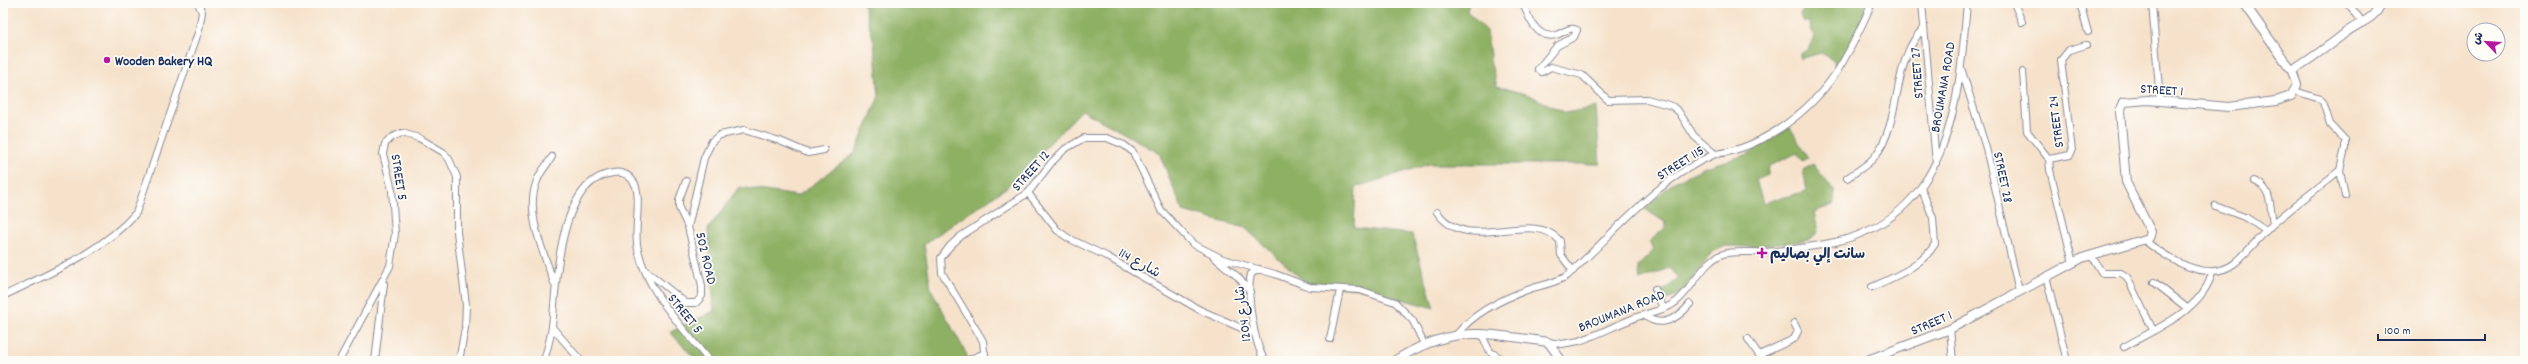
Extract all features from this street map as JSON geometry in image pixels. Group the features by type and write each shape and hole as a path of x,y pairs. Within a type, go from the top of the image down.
{"street":[{"path":"3,296 88,251 123,227 136,213 199,30 202,12 198,3"},
{"name":"STREET 115","path":"1457,334 1466,323 1479,314 1530,289 1553,284 1573,271 1647,198 1671,179 1715,154 1691,132 1679,112 1672,106 1647,99 1608,100 1576,72 1551,67 1540,72 1538,69 1557,46 1574,37 1576,30 1572,28 1550,36 1542,33 1532,23 1523,3"},
{"path":"1715,154 1739,150 1754,144 1802,114 1812,105 1831,83 1851,50 1872,3"},
{"name":"STREET 27","path":"1922,3 1936,164"},
{"name":"BROUMANA ROAD","path":"1394,361 1424,344 1457,334 1504,334 1562,344 1579,341 1676,302 1712,262 1724,254 1766,252 1834,242 1862,233 1892,217 1921,188 1936,164 1952,117 1961,68 1967,3"},
{"path":"2014,3 2022,22"},
{"path":"2080,3 2088,32"},
{"path":"2152,3 2160,101"},
{"path":"2244,3 2292,71 2297,85 2295,92 2320,99 2323,102 2330,124 2343,136 2346,144 2340,170 2345,196"},
{"path":"2348,3 2363,23"},
{"path":"2292,71 2376,15 2383,3"},
{"path":"1847,178 1871,162 1879,151 1896,102 1907,56 1912,42 1924,28"},
{"name":"STREET 24","path":"2073,263 2052,178 2050,159 2070,155 2072,151 2061,60 2069,50 2086,45"},
{"name":"STREET 28","path":"1961,68 1986,148 2019,292"},
{"path":"2023,72 2027,131 2050,159"},
{"name":"STREET 1","path":"1866,361 1950,329 2046,276 2091,255 2149,238 2151,232 2126,182 2120,111 2124,102 2135,99 2229,106 2285,99 2295,92"},
{"path":"688,227 704,158 712,141 720,135 744,130 780,141 808,154 824,150"},
{"name":"STREET 5","path":"339,361 384,281 390,266 395,234 392,190 383,154 385,144 392,136 402,133 419,138 439,149 449,159 457,177 457,232 466,305 465,328 459,361"},
{"name":"STREET 12","path":"985,361 983,341 942,273 941,258 961,236 1028,193 1051,163 1074,142 1091,137 1115,140 1124,145 1135,156 1155,201 1165,216 1186,238 1235,274 1250,292"},
{"path":"552,157 536,182 533,202 538,232 555,284"},
{"path":"2144,240 2171,260 2212,272 2220,271 2233,264 2273,224 2340,170"},
{"name":"STREET 5","path":"544,361 552,327 555,284 561,242 574,206 589,185 610,173 619,172 626,174 634,183 638,194 636,219 638,250 645,270 658,297 709,361"},
{"name":"502 ROAD","path":"645,270 686,303 694,304 700,300 702,286 688,227 679,208 681,194 686,181"},
{"path":"2254,181 2261,183 2267,189 2273,224"},
{"path":"1872,287 1905,271 1924,257 1935,244 1933,218 1921,188"},
{"name":"شارع 114","path":"1028,193 1047,219 1068,238 1106,256 1200,310 1255,334"},
{"path":"2215,206 2246,218 2266,231"},
{"path":"1437,212 1443,221 1462,231 1527,228 1553,234 1560,241 1561,256 1573,271"},
{"name":"STREET 12","path":"1208,253 1260,269 1310,287 1360,290 1395,302 1413,321 1424,344"},
{"path":"2091,255 2102,273 2121,273 2127,277 2153,330"},
{"name":"شارع 1204","path":"1260,269 1251,274 1250,292 1255,334 1265,361"},
{"path":"2124,347 2187,308 2205,291 2212,272"},
{"path":"2046,276 2067,361"},
{"path":"375,361 384,281"},
{"path":"2154,282 2187,308"},
{"path":"1655,289 1663,308"},
{"path":"1330,339 1340,290"},
{"path":"1644,314 1654,322 1663,322 1683,312 1690,304"},
{"path":"1748,339 1761,358 1794,339 1798,331 1794,323"},
{"path":"552,327 581,361"},
{"path":"1950,329 1953,361"},
{"path":"1481,333 1490,352 1501,358"},
{"path":"1548,342 1562,361"},
{"path":"966,361 985,354"}],"green space":[{"path":"863,3 1469,3 1467,11 1487,31 1491,64 1497,86 1529,95 1566,113 1596,107 1600,164 1429,164 1356,187 1354,228 1412,234 1434,308 1364,289 1308,285 1245,228 1183,211 1159,153 1082,110 1007,187 924,244 931,289 967,355 966,361 697,361 670,332 714,311 708,229 739,187 798,196 855,153 879,96 874,42"},
{"path":"1808,3 1869,3 1838,70 1835,66 1834,60 1821,53 1800,59 1800,54 1808,50 1814,36 1809,22 1804,22 1800,14"},
{"path":"1790,127 1808,158 1803,161 1797,153 1769,166 1768,175 1756,180 1763,203 1807,191 1803,170 1813,164 1834,191 1835,204 1814,212 1818,231 1811,240 1752,247 1726,246 1712,252 1684,291 1663,302 1660,294 1678,278 1669,268 1640,280 1638,266 1654,250 1649,242 1666,227 1666,223 1645,209 1672,183 1705,167 1746,155"}],"place":[{"name":"Wooden Bakery HQ","path":"107,60"},
{"name":"سانت إلي بصاليم","path":"1762,253"}]}
